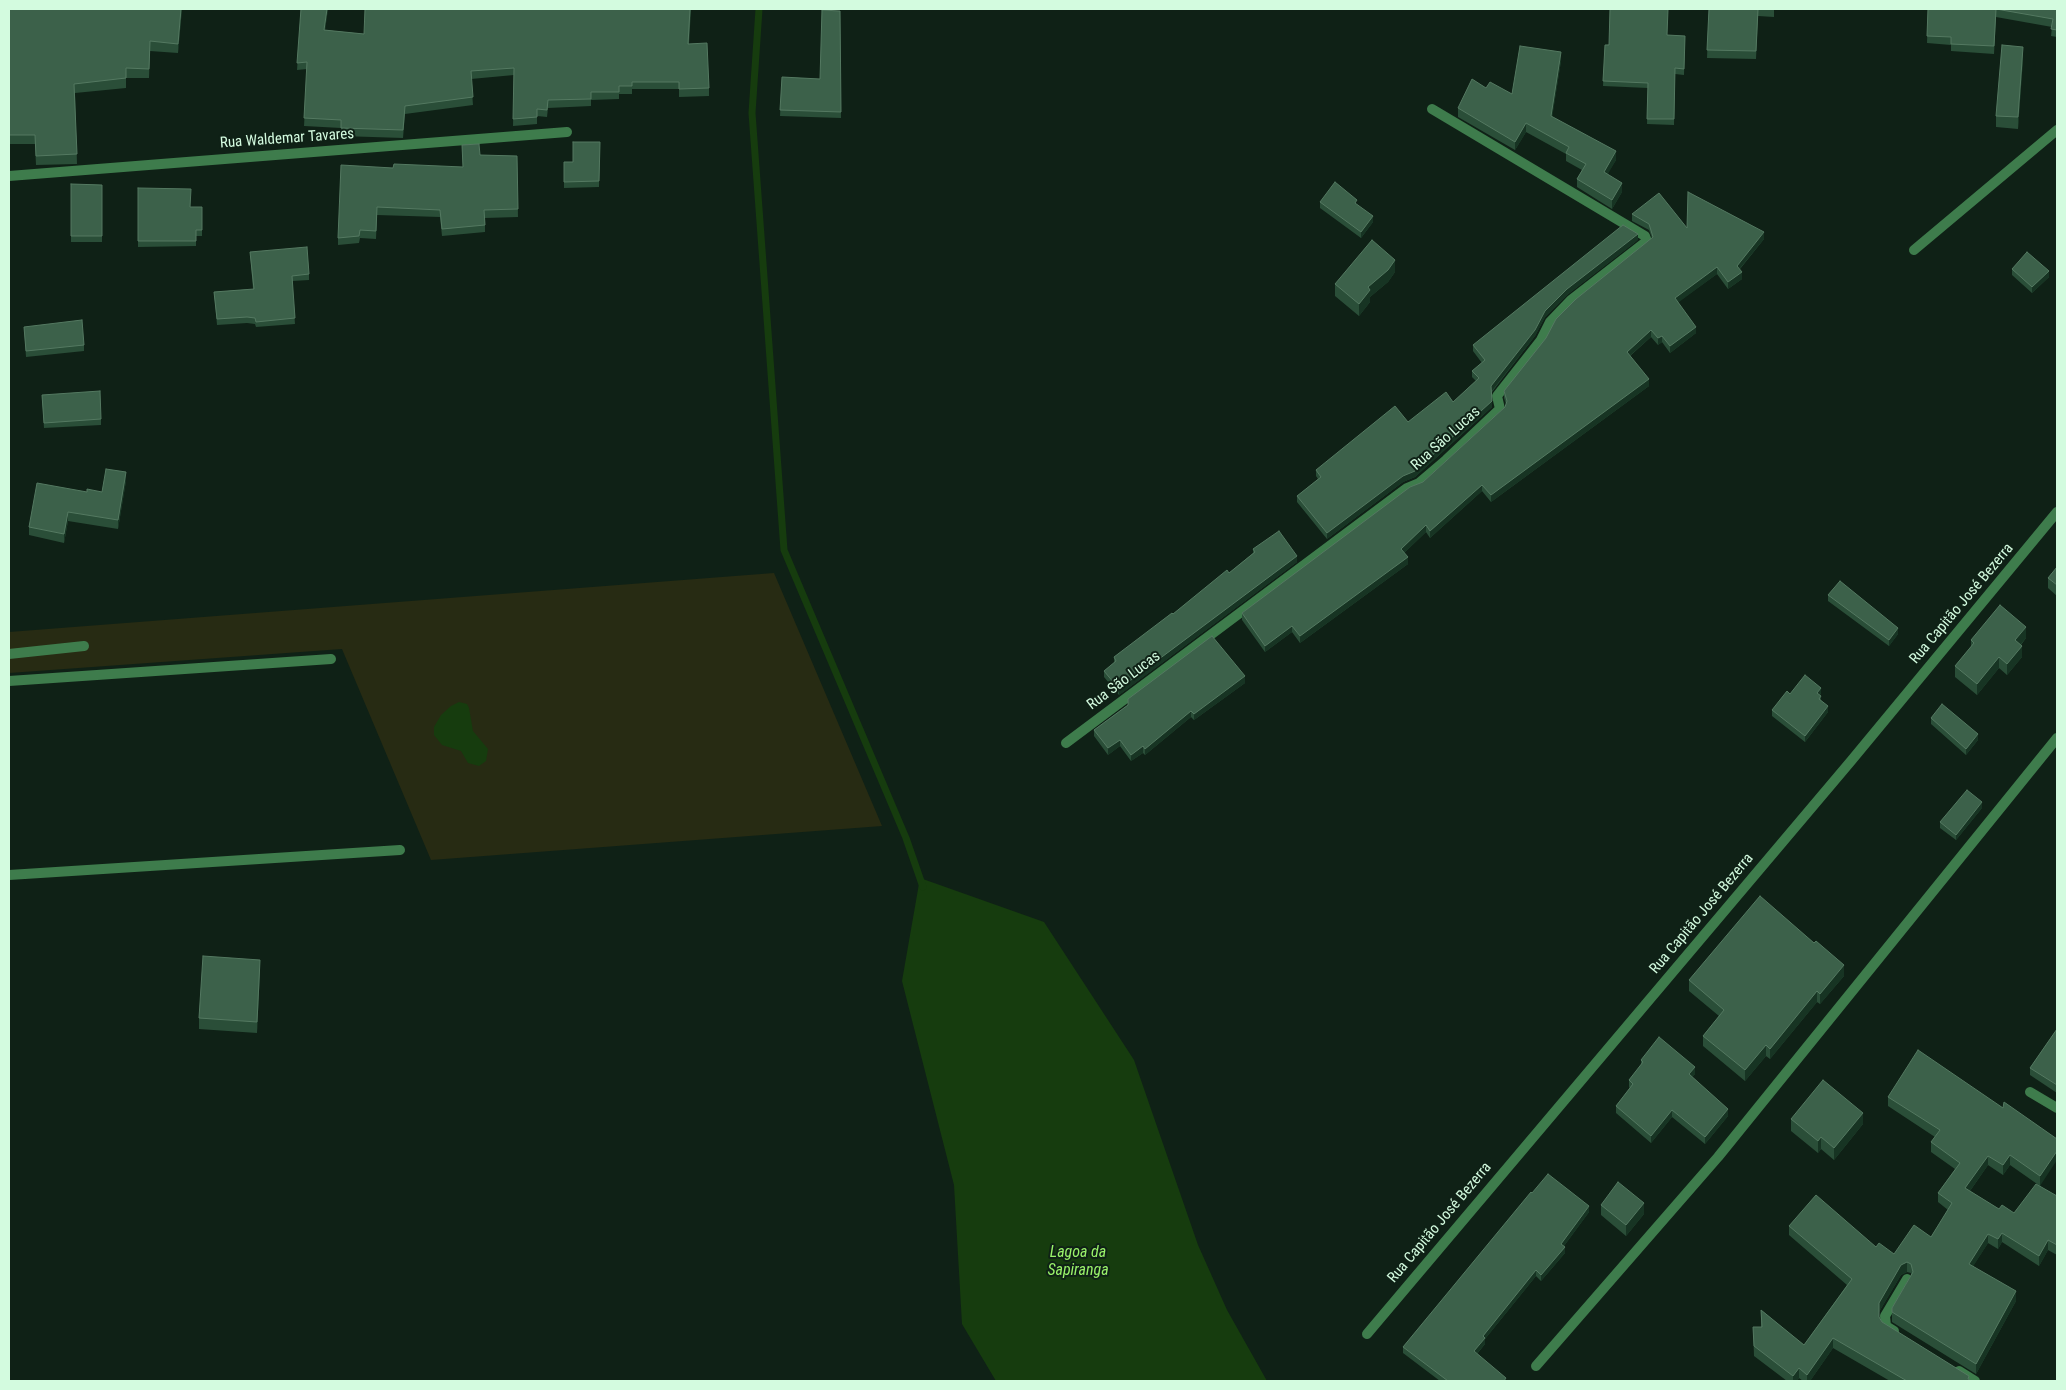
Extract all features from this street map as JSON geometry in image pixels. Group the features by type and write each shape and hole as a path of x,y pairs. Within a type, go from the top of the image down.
{"street":[{"name":"Rua São Lucas","path":"1066,742 1407,488 1420,483 1500,409 1497,396 1541,340 1550,322 1571,300 1648,241 1645,236 1432,109"},
{"path":"1914,250 2057,130"},
{"name":"Rua Waldemar Tavares","path":"9,176 567,132"},
{"name":"Rua Capitão José Bezerra","path":"1367,1334 1851,761 2057,512"},
{"path":"9,654 84,646"},
{"path":"9,681 331,659"},
{"path":"1536,1366 1718,1156 2057,738"},
{"path":"9,875 400,850"},
{"path":"2030,1092 2057,1108"},
{"path":"1902,1336 1886,1326 1884,1322 1907,1279"},
{"path":"1951,1366 1975,1381"}],"shaded area":[{"path":"774,573 882,826 431,860 342,649 9,673 9,632"}],"water":[{"path":"459,702 467,704 473,731 488,749 486,761 479,766 468,763 461,751 442,745 434,735 434,727 441,715"},
{"name":"Lagoa da Sapiranga","path":"920,878 1044,922 1134,1060 1198,1245 1227,1310 1267,1381 996,1381 962,1324 954,1185 902,981"}],"building":[{"path":"9,9 181,9 178,44 150,41 149,69 126,68 126,78 74,84 77,154 36,156 35,135 9,135"},
{"path":"301,9 327,9 324,30 364,34 365,9 690,9 688,44 707,43 709,88 679,89 679,82 632,82 632,86 619,86 619,92 591,92 591,99 548,100 547,110 537,109 537,117 513,119 514,68 471,71 473,97 405,106 403,130 341,128 341,120 304,118 307,62 297,63"},
{"path":"1610,9 1668,9 1667,35 1685,36 1684,69 1675,68 1674,119 1647,119 1648,83 1603,81 1605,45 1609,45"},
{"path":"1709,9 1758,9 1756,51 1707,50"},
{"path":"1928,9 1996,9 1994,46 1951,44 1951,37 1927,36"},
{"path":"1996,9 2057,9 2057,30 2051,29 2053,19"},
{"path":"822,10 840,11 841,112 780,110 782,77 820,79"},
{"path":"2002,45 2023,47 2018,117 1996,116"},
{"path":"1520,46 1561,52 1551,116 1616,151 1604,172 1622,183 1612,200 1577,179 1586,164 1566,153 1569,147 1526,123 1515,142 1458,108 1472,79 1486,88 1490,82 1512,94"},
{"path":"573,142 600,142 599,181 564,182 564,162 573,162"},
{"path":"479,144 480,155 517,156 518,209 484,210 485,225 442,229 440,210 377,207 376,231 360,230 359,236 338,238 341,165 393,168 394,164 463,167 462,145"},
{"path":"1335,182 1357,200 1355,203 1373,216 1361,232 1320,202"},
{"path":"71,184 102,185 102,236 71,236"},
{"path":"138,188 191,189 190,207 202,207 202,230 196,230 196,241 138,241"},
{"path":"1688,192 1764,232 1737,266 1742,272 1728,282 1717,267 1675,298 1696,327 1670,346 1662,336 1658,338 1651,330 1627,352 1649,379 1491,495 1482,485 1430,531 1426,525 1401,549 1408,557 1300,636 1292,626 1265,646 1242,613 1410,487 1423,482 1505,407 1507,401 1504,391 1546,338 1556,319 1576,299 1653,237 1649,224 1632,214 1659,193 1687,228"},
{"path":"1623,225 1638,234 1567,289 1545,311 1535,330 1491,386 1492,401 1415,471 1403,476 1327,533 1297,496 1321,477 1316,470 1395,406 1408,422 1446,392 1453,402 1479,378 1472,371 1485,360 1473,345"},
{"path":"1372,240 1395,260 1388,270 1368,287 1370,290 1359,304 1335,284"},
{"path":"307,247 309,274 292,276 295,318 256,322 255,318 247,317 217,319 214,292 254,289 250,252"},
{"path":"2027,252 2049,271 2032,287 2012,269"},
{"path":"82,320 84,345 26,351 24,327"},
{"path":"100,391 101,419 44,423 42,395"},
{"path":"106,469 126,472 118,520 68,512 64,534 29,527 37,483 87,492 87,489 102,492"},
{"path":"1279,531 1297,556 1119,689 1104,671 1116,661 1114,657 1173,614 1227,570 1229,573 1255,552 1253,549"},
{"path":"2057,567 2057,585 2048,578"},
{"path":"1840,581 1898,628 1889,640 1828,595"},
{"path":"2000,605 2026,627 2015,640 2022,646 2007,664 1999,657 1977,684 1955,666 1974,643 1971,640"},
{"path":"1212,636 1245,676 1194,714 1191,711 1145,749 1143,746 1131,755 1120,740 1108,748 1094,730 1128,705 1128,699"},
{"path":"1805,675 1821,688 1817,693 1821,696 1819,699 1828,706 1805,736 1772,710 1787,691 1790,694"},
{"path":"1942,704 1978,734 1966,749 1931,718"},
{"path":"1967,790 1982,802 1956,835 1940,822"},
{"path":"1760,896 1814,943 1816,941 1844,965 1820,994 1817,991 1770,1049 1766,1045 1745,1070 1703,1036 1724,1010 1689,980"},
{"path":"203,956 260,960 257,1022 199,1018"},
{"path":"2057,1029 2057,1085 2030,1068"},
{"path":"1659,1037 1695,1067 1689,1074 1728,1109 1705,1137 1672,1110 1651,1136 1616,1106 1633,1084 1629,1080 1643,1062 1641,1060"},
{"path":"1918,1050 2003,1108 2004,1102 2057,1139 2057,1151 2040,1176 2010,1155 2003,1165 1988,1156 1965,1188 1999,1209 2002,1205 2014,1213 2036,1184 2057,1196 2057,1245 2048,1240 2039,1256 2002,1233 1998,1239 1988,1234 1969,1264 2016,1291 1976,1364 1892,1312 1892,1308 1913,1272 1911,1264 1907,1262 1901,1265 1879,1303 1879,1317 1882,1322 1969,1376 1968,1379 1972,1381 1907,1381 1833,1338 1807,1375 1799,1368 1793,1376 1754,1346 1753,1327 1762,1327 1761,1310 1804,1345 1852,1279 1789,1226 1816,1195 1876,1247 1879,1243 1894,1254 1914,1225 1931,1237 1952,1203 1938,1193 1960,1163 1931,1142 1940,1130 1888,1097"},
{"path":"1823,1080 1863,1113 1834,1148 1821,1137 1818,1141 1791,1119"},
{"path":"1548,1174 1589,1206 1561,1244 1565,1247 1541,1275 1536,1270 1483,1336 1485,1338 1474,1351 1506,1378 1504,1381 1448,1381 1403,1347"},
{"path":"1618,1182 1644,1203 1626,1225 1601,1205"}],"waterway":[{"path":"759,9 752,113 784,550 906,838 923,887"}]}
